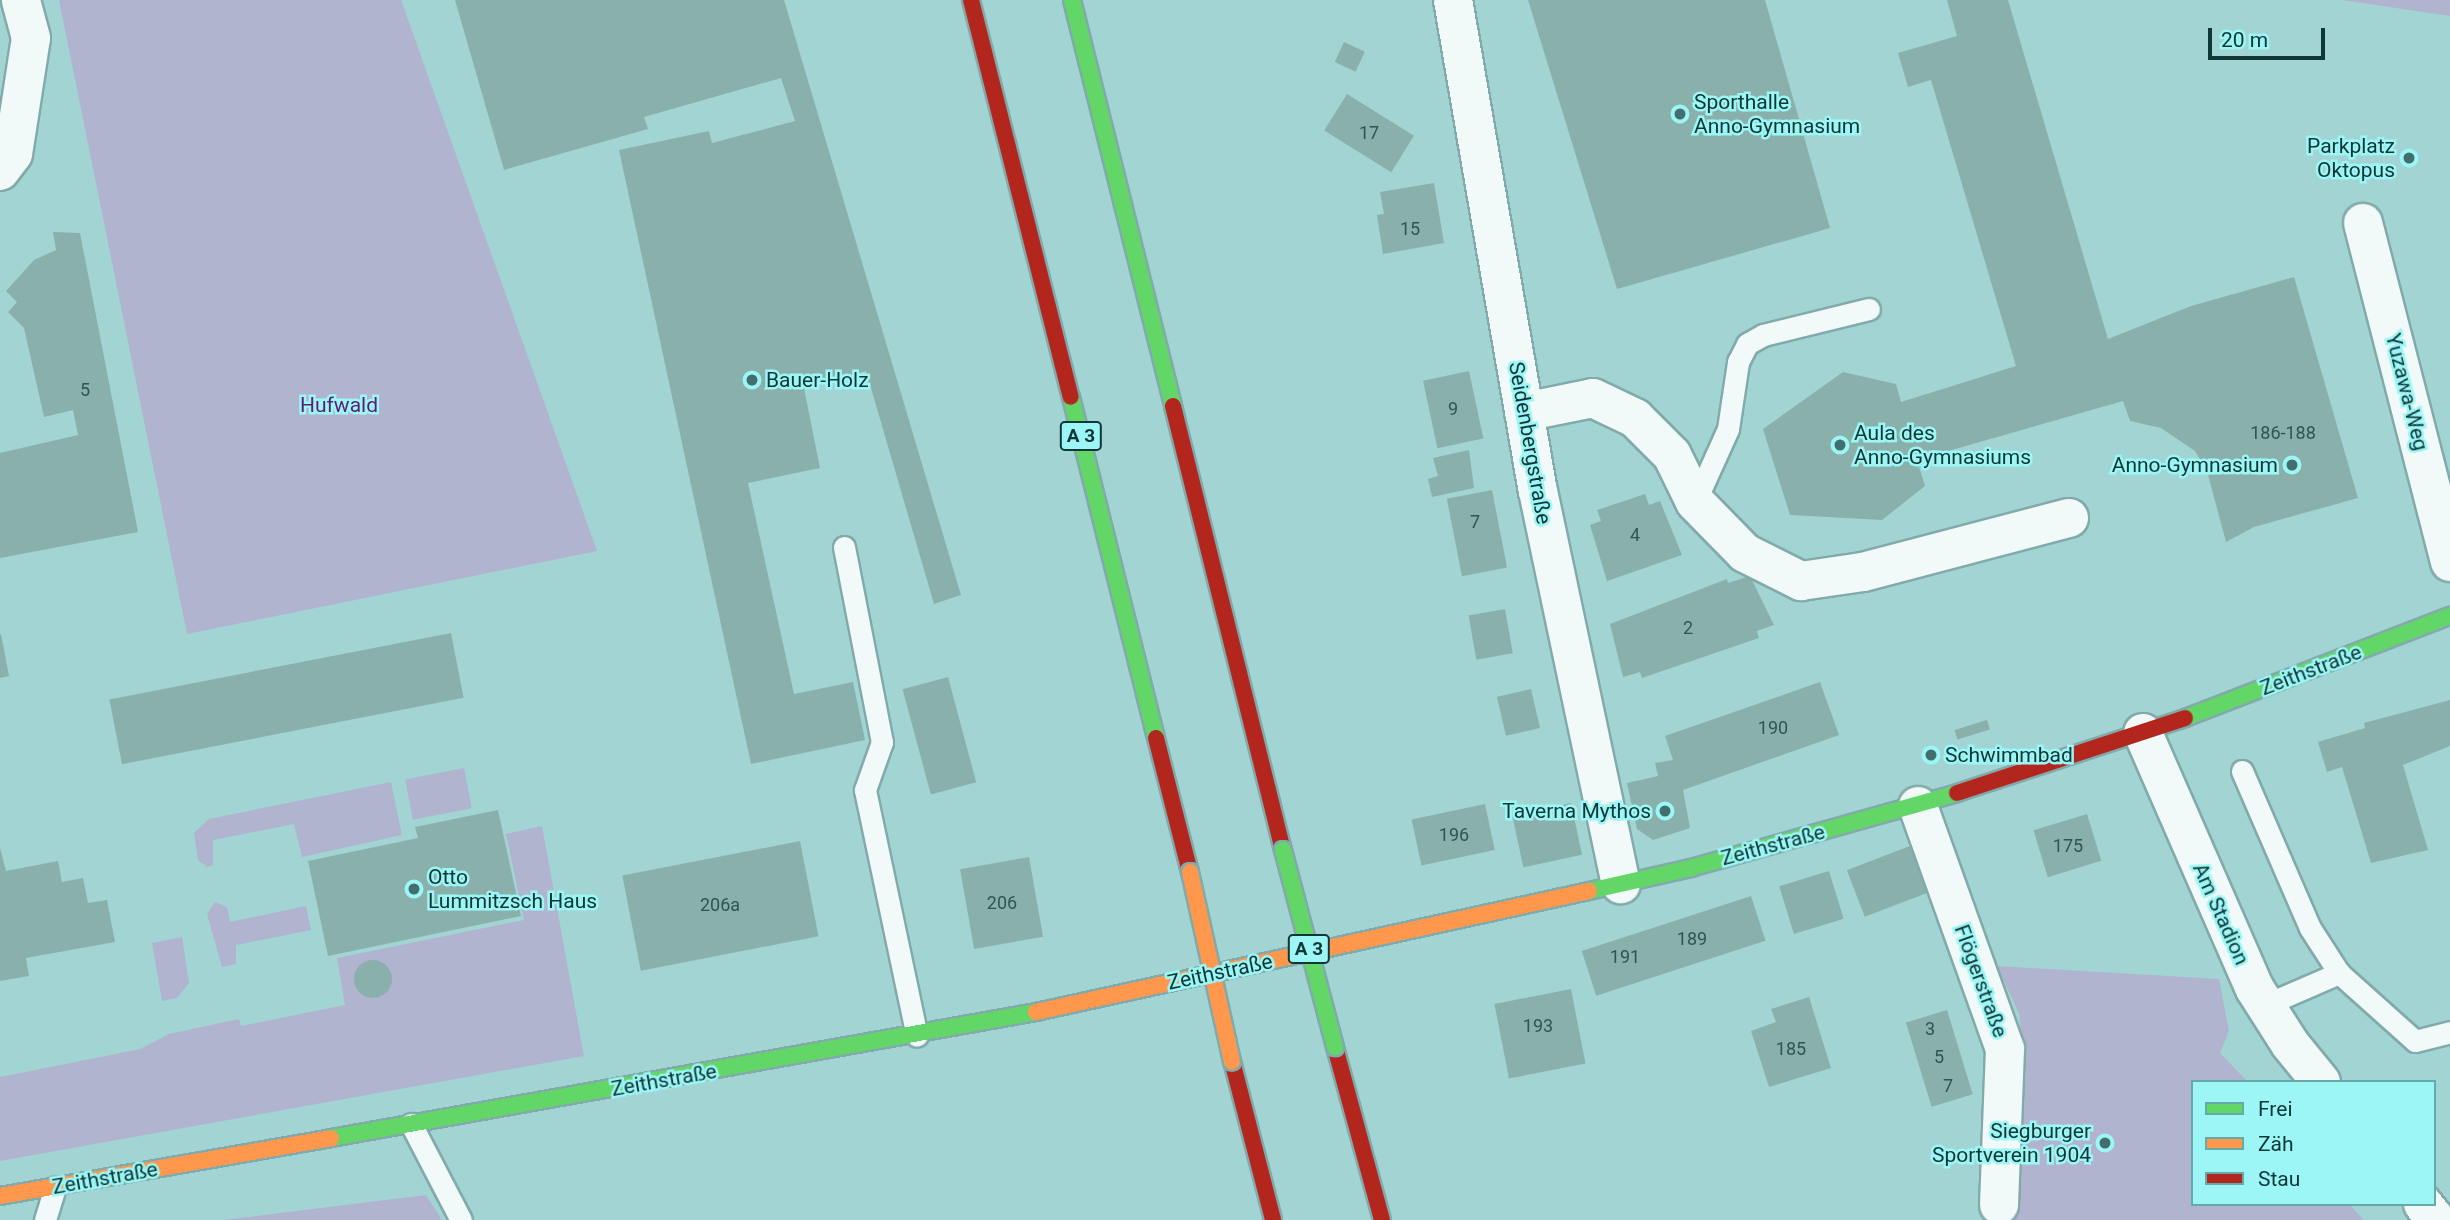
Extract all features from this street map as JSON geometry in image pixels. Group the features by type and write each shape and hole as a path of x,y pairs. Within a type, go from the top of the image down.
{"main road":[{"name":"A 3","path":"971,0 1190,872 1232,1061 1273,1220"},
{"name":"A 3","path":"1072,0 1283,850 1382,1220"},
{"name":"Zeithstraße","path":"0,1196 917,1036 1621,884 1918,806 2143,733 2445,618"},
{"path":"1368,1165 1392,1220"}],"street":[{"path":"0,171 13,154 31,38 21,0"},
{"name":"Seidenbergstraße","path":"1453,0 1524,412 1621,884"},
{"name":"Yuzawa-Weg","path":"2363,223 2450,562"},
{"path":"1524,412 1592,398 1635,418 1672,455 1695,502 1745,553 1801,581 1863,572 2068,518"},
{"name":"Am Stadion","path":"2143,733 2226,930 2265,1005 2320,1080"},
{"name":"Flögerstraße","path":"1918,806 2005,1049 1999,1205"},
{"path":"2425,1206 2436,1220"}],"lane":[{"path":"1695,502 1728,429 1738,362 1747,344 1763,335 1868,309"},
{"path":"844,547 882,742 865,790 917,1036"},
{"path":"2445,618 2450,642"},
{"path":"2242,771 2310,928 2339,973 2415,1041 2450,1032"},
{"path":"2265,1005 2339,973"},
{"path":"411,1124 461,1220"},
{"path":"45,1220 55,1187"}],"green space":[{"name":"Hufwald","path":"59,0 401,0 597,551 187,634"},
{"path":"2342,0 2450,0 2450,16"},
{"path":"464,768 472,808 413,820 405,779"},
{"path":"391,782 402,835 302,857 294,824 213,840 213,865 207,867 198,860 194,833 209,819"},
{"path":"542,826 584,1056 0,1161 0,1077 140,1049 169,1034 239,1019 241,1026 345,1005 337,958 524,920 506,834"},
{"path":"215,902 227,907 230,922 306,906 311,930 236,945 236,964 222,967 207,914"},
{"path":"182,937 189,983 177,998 162,1001 152,943"},
{"name":"Siegburger Sportverein 1904","path":"1997,966 2219,979 2229,1031 2220,1053 2246,1080 2191,1080 2191,1206 2351,1206 2364,1220 2014,1220 2020,1016"},
{"path":"426,1195 442,1220 223,1220"}],"building":[{"name":"Bauer-Holz","path":"455,0 784,0 961,595 934,604 866,371 804,388 820,468 748,483 794,694 853,682 865,740 751,764 619,150 709,131 712,143 795,121 781,78 644,117 648,129 504,170"},
{"name":"Sporthalle Anno-Gymnasium","path":"1528,0 1765,0 1830,228 1617,289"},
{"path":"1947,0 2008,0 2108,339 2191,306 2294,277 2358,498 2254,527 2226,542 2207,471 2195,451 2161,428 2130,421 2123,401 1917,460 1925,486 1882,520 1790,515 1763,429 1843,372 1896,384 1901,402 2016,366 1931,80 1908,87 1898,53 1957,36"},
{"path":"1344,42 1365,52 1356,72 1335,62"},
{"path":"1347,94 1414,136 1391,172 1324,130"},
{"path":"1434,183 1444,243 1383,254 1377,215 1384,214 1380,192"},
{"path":"53,232 80,233 138,532 0,558 0,453 78,435 73,410 44,417 24,328 8,312 17,302 6,291 34,260 56,250"},
{"path":"1469,371 1483,438 1437,448 1423,381"},
{"path":"1469,450 1474,488 1432,497 1428,479 1438,476 1433,458"},
{"path":"1492,490 1507,568 1462,576 1447,499"},
{"path":"1645,494 1649,505 1660,501 1682,555 1607,581 1590,525 1601,521 1597,510"},
{"path":"1750,576 1774,625 1757,631 1759,638 1642,678 1640,672 1623,677 1610,624 1727,579 1728,583"},
{"path":"1505,609 1513,653 1476,660 1469,615"},
{"path":"451,633 464,698 122,764 109,699"},
{"path":"0,635 9,676 0,678"},
{"path":"948,677 976,782 931,794 903,689"},
{"path":"1820,682 1839,735 1683,790 1690,828 1653,840 1637,829 1627,783 1658,776 1655,763 1673,760 1665,736"},
{"path":"1531,689 1540,728 1506,736 1497,697"},
{"path":"2450,700 2450,746 2403,765 2428,850 2371,863 2342,767 2327,772 2318,742 2365,728 2364,723"},
{"path":"1987,720 1990,730 1957,740 1954,730"},
{"path":"1571,803 1582,855 1523,867 1512,815"},
{"path":"1485,804 1495,850 1421,866 1412,820"},
{"name":"Otto Lummitzsch Haus","path":"498,810 521,916 328,956 308,861 418,838 415,827"},
{"path":"2087,814 2101,861 2048,877 2033,830"},
{"path":"800,841 819,936 641,971 622,876"},
{"path":"1915,844 1933,891 1865,917 1847,870"},
{"path":"0,848 6,871 58,861 62,882 83,878 88,903 107,900 115,942 26,958 29,976 0,981"},
{"path":"1029,857 1043,937 974,949 960,869"},
{"path":"1829,871 1844,919 1794,934 1779,886"},
{"path":"1751,896 1766,941 1596,996 1582,951"},
{"path":"373,960 387,965 392,979 387,993 373,998 359,993 354,979 359,965"},
{"path":"1571,989 1586,1064 1509,1078 1494,1004"},
{"path":"1809,997 1831,1068 1769,1087 1751,1031 1776,1022 1771,1009"},
{"path":"1947,1010 1973,1094 1932,1107 1906,1023"}],"traffic: fast":[{"path":"1072,0 1173,406"},
{"path":"1071,397 1156,738"},
{"path":"2185,718 2450,616"},
{"path":"1589,891 1691,868 1957,793"},
{"path":"1283,850 1335,1047"},
{"path":"331,1138 1036,1012"}],"traffic: slow":[{"path":"1190,872 1232,1061"},
{"path":"1036,1012 1589,891"},
{"path":"0,1196 331,1138"}],"traffic: jam":[{"path":"971,0 1071,397"},
{"path":"1173,406 1283,850"},
{"path":"1957,793 2185,718"},
{"path":"1156,738 1190,872"},
{"path":"1335,1047 1382,1220"},
{"path":"1232,1061 1273,1220"}],"place":[{"name":"Sporthalle Anno-Gymnasium","path":"1680,114"},
{"name":"Parkplatz Oktopus","path":"2409,158"},
{"name":"Bauer-Holz","path":"752,380"},
{"name":"Aula des Anno-Gymnasiums","path":"1840,445"},
{"name":"Anno-Gymnasium","path":"2292,465"},
{"name":"Schwimmbad","path":"1931,755"},
{"name":"Taverna Mythos","path":"1665,811"},
{"name":"Otto Lummitzsch Haus","path":"414,889"},
{"name":"Siegburger Sportverein 1904","path":"2105,1143"}]}
